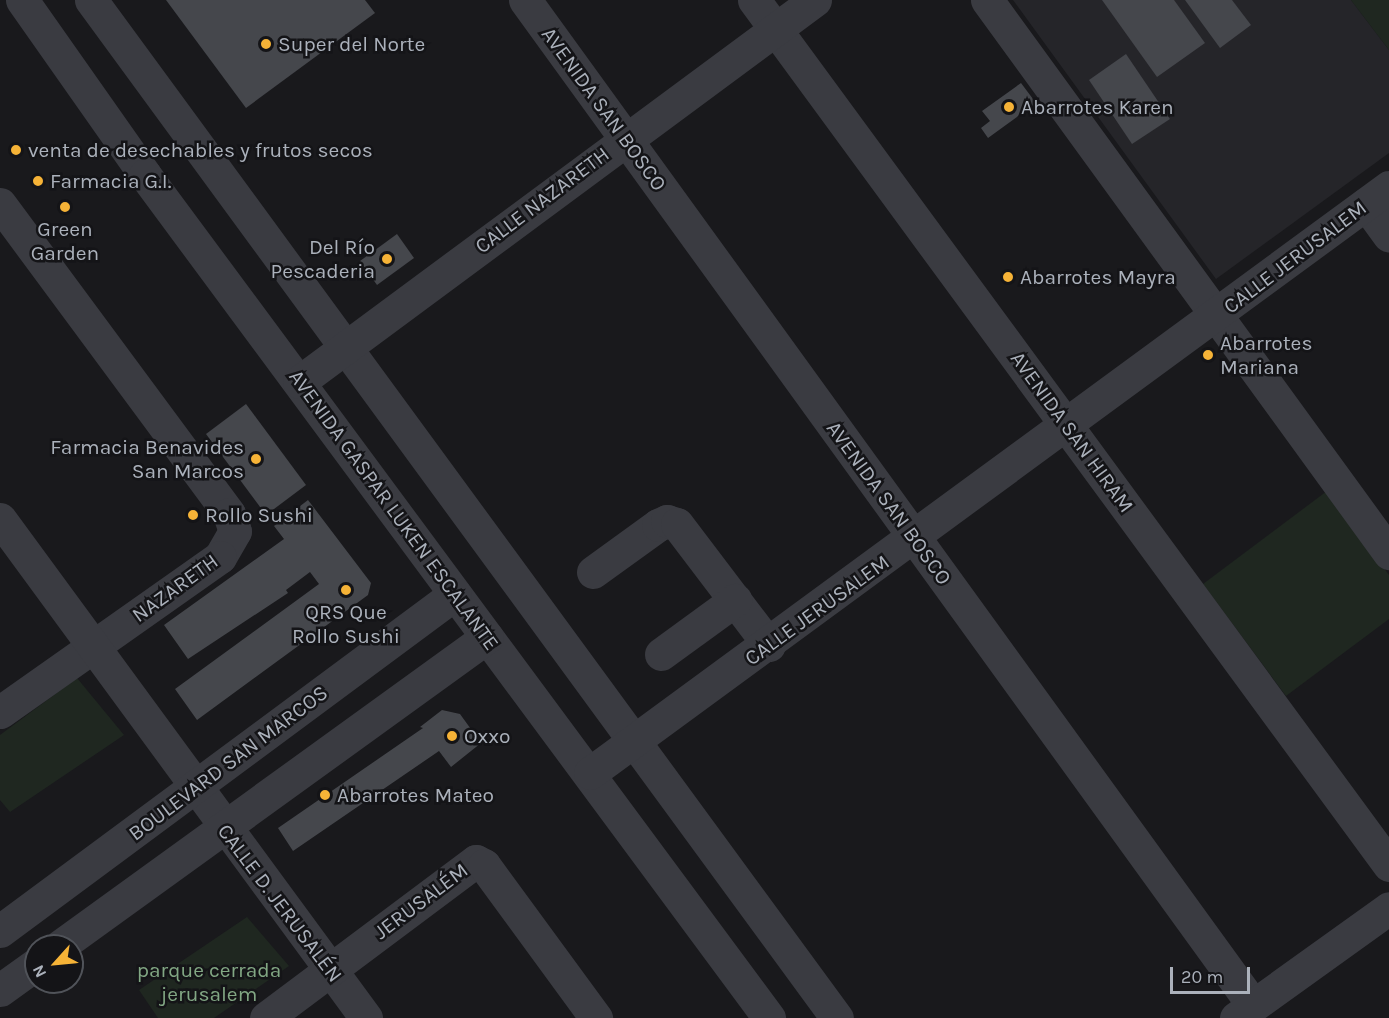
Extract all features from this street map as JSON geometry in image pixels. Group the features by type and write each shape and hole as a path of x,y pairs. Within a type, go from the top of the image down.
{"street":[{"name":"AVENIDA GASPAR LUKEN ESCALANTE","path":"22,0 145,175 770,1018"},
{"name":"AVENIDA SAN BOSCO","path":"525,0 915,538 1244,1012"},
{"name":"AVENIDA SAN HIRAM","path":"754,0 1389,865"},
{"name":"CALLE NAZARETH","path":"299,382 626,137 816,0"},
{"path":"987,0 1389,553"},
{"path":"105,5 343,348 837,1018"},
{"path":"1377,196 1389,236"},
{"name":"CALLE JERUSALEM","path":"590,773 915,538 1066,423 1377,196"},
{"name":"NAZARETH","path":"0,204 229,514 235,531 230,546 220,558 0,712"},
{"path":"0,519 91,648 195,787"},
{"path":"593,572 667,521 677,524 769,645"},
{"name":"BOULEVARD SAN MARCOS","path":"0,932 455,594"},
{"path":"661,654 735,600"},
{"path":"77,934 487,637"},
{"name":"CALLE D. JERUSALÉN","path":"195,787 366,1018"},
{"name":"JERUSALÉM","path":"266,1018 476,861 484,865 596,1018"},
{"path":"1244,1012 1389,908"},
{"path":"0,990 24,973"}],"shaded area":[{"path":"1013,0 1351,0 1389,50 1389,153 1216,279"}],"green space":[{"path":"1351,0 1389,0 1389,50"},
{"path":"1327,491 1389,575 1389,619 1286,696 1203,584"},
{"path":"77,678 124,735 10,812 0,800 0,735"},
{"name":"parque cerrada jerusalem","path":"247,917 289,966 214,1018 158,1018 139,990"}],"building":[{"name":"Super del Norte","path":"166,0 365,0 375,13 246,108"},
{"path":"1102,0 1174,0 1205,43 1157,77"},
{"path":"1185,0 1232,0 1251,25 1220,48"},
{"path":"1126,54 1170,119 1132,144 1089,80"},
{"name":"Abarrotes Karen","path":"1021,83 1036,103 988,138 981,128 990,121 982,111"},
{"name":"Del Río Pescaderia","path":"397,234 414,258 377,285 360,261"},
{"name":"Farmacia Benavides San Marcos","path":"246,404 306,485 266,515 206,434"},
{"path":"308,500 371,583 368,595 197,720 175,689 319,584 310,572 286,590 288,593 188,659 164,625 284,539 274,526"},
{"path":"442,710 460,714 481,743 451,767 439,751 293,851 278,828 423,728 420,727"}],"place":[{"name":"Super del Norte","path":"266,44"},
{"name":"Abarrotes Karen","path":"1009,107"},
{"name":"venta de desechables y frutos secos","path":"16,150"},
{"name":"Farmacia G.I.","path":"38,181"},
{"name":"Green Garden","path":"65,207"},
{"name":"Del Río Pescaderia","path":"387,259"},
{"name":"Abarrotes Mayra","path":"1008,277"},
{"name":"Abarrotes Mariana","path":"1208,355"},
{"name":"Farmacia Benavides San Marcos","path":"256,459"},
{"name":"Rollo Sushi","path":"193,515"},
{"name":"QRS Que Rollo Sushi","path":"346,590"},
{"name":"Oxxo","path":"452,736"},
{"name":"Abarrotes Mateo","path":"325,795"}]}
